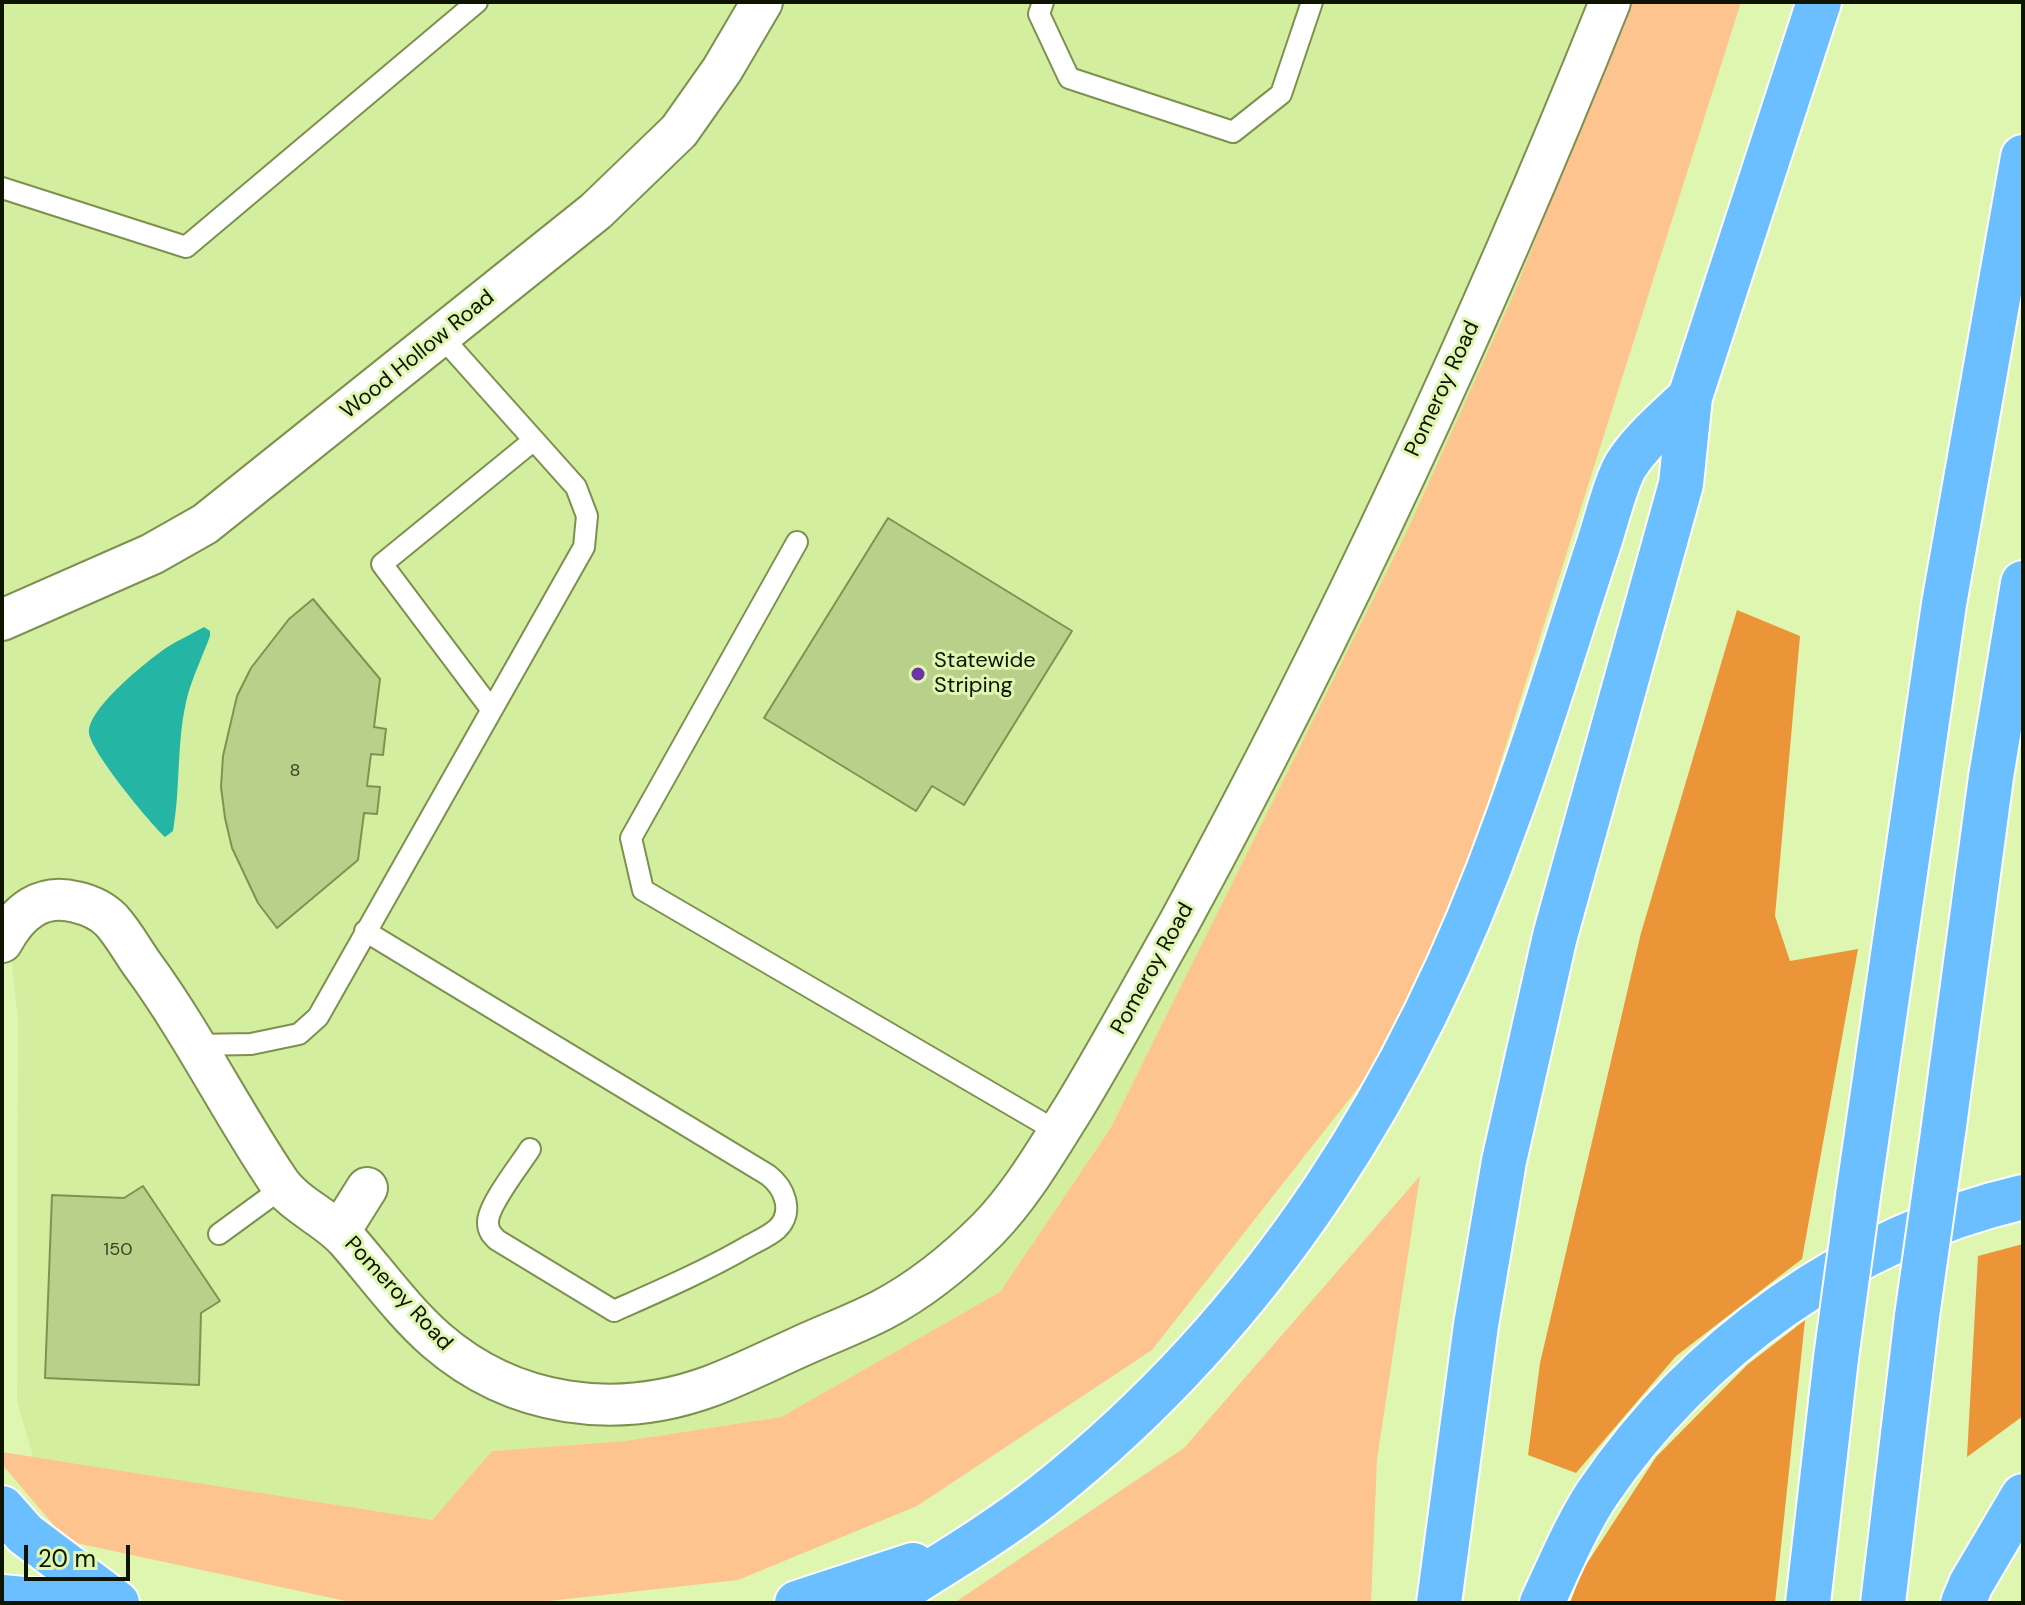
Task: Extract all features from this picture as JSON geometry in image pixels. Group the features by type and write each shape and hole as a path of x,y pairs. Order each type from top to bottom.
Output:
{"highway":[{"path":"1439,1603 1476,1325 1504,1161 1555,936 1681,484 1690,397 1819,2"},
{"path":"1808,1603 1858,1196 1944,604 2023,157"},
{"path":"881,1603 976,1544 1043,1495 1119,1431 1214,1333 1284,1248 1340,1167 1392,1083 1435,998 1474,909 1509,816 1626,463 1690,397"},
{"path":"1883,1603 1917,1316 1991,777 2023,583"},
{"path":"1542,1603 1596,1496 1677,1394 1721,1352 1821,1282 1881,1248 1937,1224 2023,1197"},
{"path":"1963,1603 2023,1496"},
{"path":"2,1508 25,1534 117,1603"},
{"path":"797,1603 976,1544"},
{"path":"2,1597 67,1603"}],"street":[{"name":"Wood Hollow Road","path":"2,620 152,554 205,524 596,211 679,131 722,70 762,2"},
{"name":"Pomeroy Road","path":"2,942 13,921 28,908 46,899 68,899 89,905 107,915 159,987 282,1188 340,1231 429,1335 480,1373 524,1393 571,1404 619,1406 667,1400 713,1385 882,1310 923,1285 961,1255 995,1221 1040,1164 1110,1048 1231,826 1346,597 1459,357 1571,100 1610,2"},
{"name":"Pomeroy Road","path":"340,1231 367,1188"}],"lane":[{"path":"2,188 186,247 477,2"},
{"path":"1043,2 1039,14 1069,78 1233,132 1281,94 1312,2"},
{"path":"195,1045 251,1044 299,1034 318,1017 584,547 587,516 581,495 441,336"},
{"path":"491,709 382,564 534,440"},
{"path":"797,542 631,838 643,890 1058,1132"},
{"path":"365,931 768,1175 782,1190 786,1211 784,1220 776,1230 715,1266 614,1311 497,1240 490,1231 488,1221 491,1209 530,1149"},
{"path":"219,1234 282,1188"}],"shaded area":[{"path":"2,2 1630,2 1512,298 1407,531 1110,1129 1000,1292 781,1417 625,1441 492,1451 432,1520 33,1457 17,1401 18,1020 2,873"},
{"path":"1630,2 1741,2 1424,1004 1152,1350 917,1506 738,1580 531,1603 355,1603 67,1541 2,1464 2,1452 432,1520 492,1451 625,1441 781,1417 1000,1292 1110,1129 1407,531 1512,298"},
{"path":"1737,610 1800,636 1775,916 1790,961 1858,949 1802,1259 1676,1356 1576,1473 1528,1455 1540,1363 1641,933"},
{"path":"1420,1176 1377,1459 1371,1603 954,1603 1184,1448"},
{"path":"2023,1244 2023,1416 1967,1457 1978,1256"},
{"path":"1805,1320 1775,1603 1570,1603 1582,1571 1656,1457 1747,1365"}],"water":[{"path":"204,627 210,631 210,636 184,711 173,831 165,837 134,803 99,755 89,733 98,711 120,686 166,648"}],"building":[{"name":"Statewide Striping","path":"888,518 1072,631 964,805 932,786 916,811 764,718"},
{"path":"313,599 380,679 374,727 386,729 383,755 371,754 367,786 380,787 377,814 364,813 358,860 277,928 258,903 232,848 221,787 223,756 237,696 251,668 289,619"},
{"path":"143,1186 220,1301 201,1313 199,1385 45,1378 52,1195 124,1198"}],"place":[{"name":"Statewide Striping","path":"918,674"}]}
